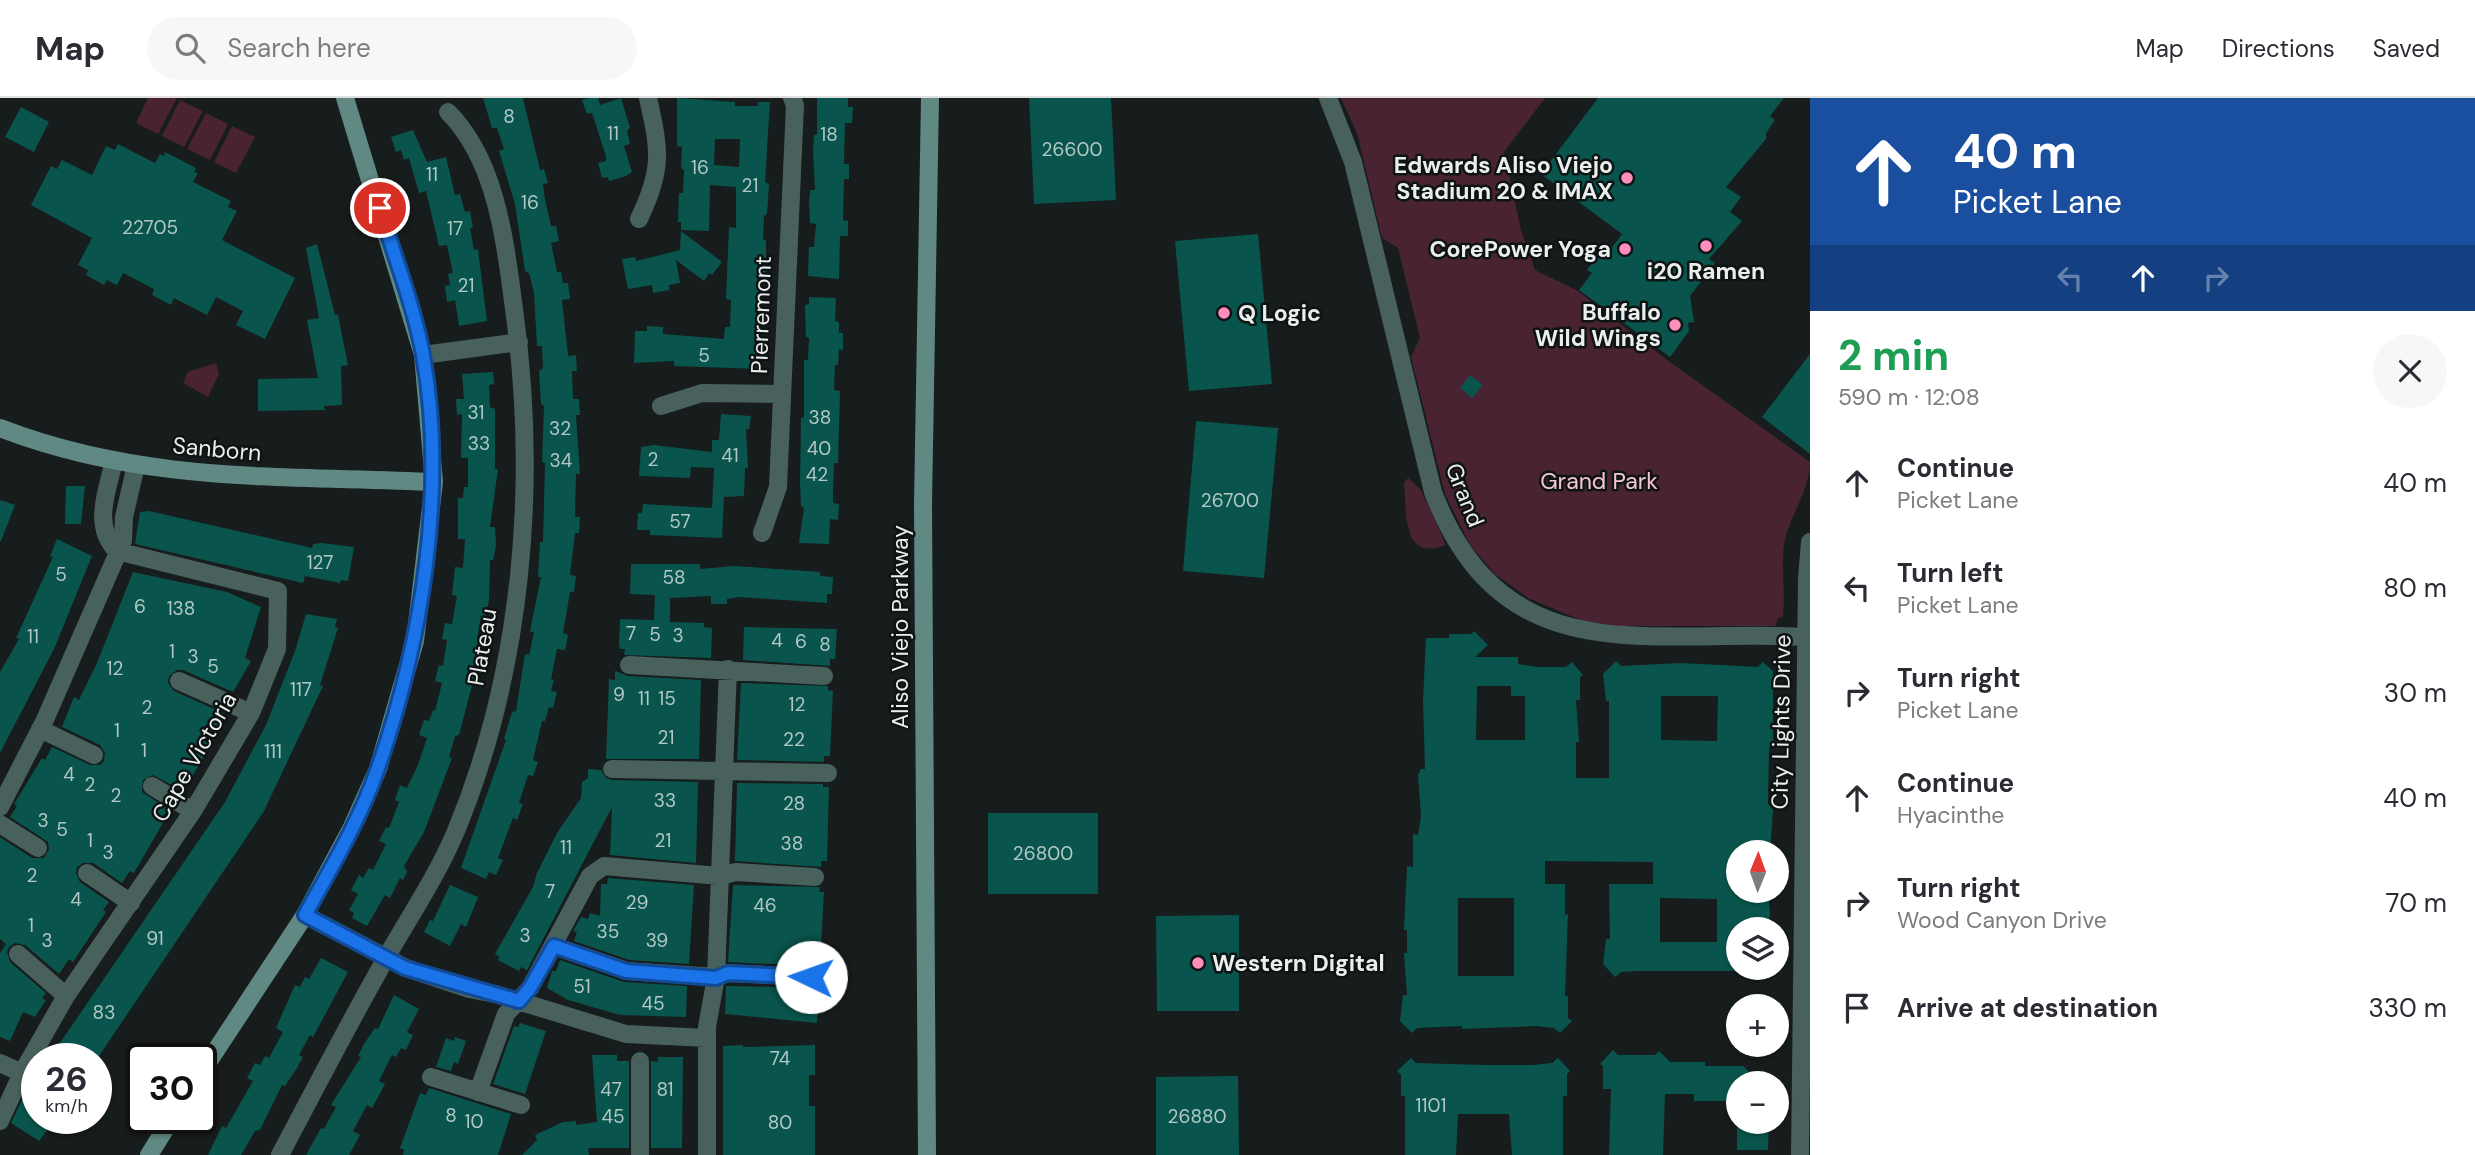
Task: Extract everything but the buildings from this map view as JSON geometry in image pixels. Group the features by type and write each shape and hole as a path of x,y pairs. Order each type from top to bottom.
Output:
{"street":[{"path":"217,1049 305,915 352,827 378,769 415,641 434,482 423,355 345,98"},
{"path":"639,219 654,187 659,158 648,98"},
{"name":"Pierremont","path":"762,533 778,486 794,105 792,98"},
{"name":"Aliso Viejo Parkway","path":"927,1155 923,504 930,98"},
{"name":"Grand","path":"1328,98 1335,110 1353,162 1433,492 1445,523 1486,580 1538,617 1575,630 1609,636 1806,637"},
{"name":"Plateau","path":"280,1155 386,958 431,883 456,832 496,705 513,620 523,524 519,341 506,252 484,167 473,140 448,112"},
{"path":"423,355 519,341"},
{"path":"661,406 702,393 782,394"},
{"name":"Sanborn","path":"0,428 136,465 245,478 434,482"},
{"path":"114,461 102,515 106,541 117,551"},
{"path":"0,807 40,729 123,541 124,517 136,465"},
{"name":"City Lights Drive","path":"1800,1155 1806,637 1810,542"},
{"name":"Cape Victoria","path":"39,1043 66,996 193,811 251,713 277,649 278,591 117,551"},
{"path":"629,665 824,676"},
{"path":"707,1155 707,1038 716,978 728,669"},
{"path":"179,681 251,713"},
{"path":"40,729 94,755"},
{"path":"612,769 828,773"},
{"path":"152,786 193,811"},
{"path":"0,824 38,848"},
{"path":"478,1092 506,1014 530,988 590,876 604,866 720,876 736,872 815,877"},
{"path":"87,873 131,903"},
{"path":"305,915 386,958 436,978 626,1034 707,1038"},
{"path":"554,946 626,971 716,978 728,973 811,977"},
{"path":"18,954 66,996"},
{"path":"640,1060 640,1155"},
{"path":"0,1063 21,1073"},
{"name":"Cape Victoria","path":"0,1121 21,1075"},
{"path":"431,1077 520,1105"},
{"path":"149,1155 162,1134"}],"green space":[{"path":"148,98 177,98 158,134 136,123"},
{"name":"Grand Park","path":"1341,98 1545,98 1504,152 1521,230 1535,270 1578,291 1667,360 1810,462 1807,482 1785,539 1783,616 1777,619 1776,626 1620,626 1583,621 1528,598 1495,574 1470,545 1445,494 1411,357 1420,338 1398,248 1382,238 1357,133"},
{"path":"180,100 203,111 184,147 162,136"},
{"path":"206,113 228,124 210,160 187,149"},
{"path":"232,126 255,137 236,173 214,162"},
{"path":"216,363 219,374 208,397 183,383 188,372"},
{"path":"1408,478 1421,490 1446,545 1431,549 1420,546 1413,540 1405,506 1404,483"}],"place":[{"name":"Edwards Aliso Viejo Stadium 20 & IMAX","path":"1627,178"},
{"name":"i20 Ramen","path":"1706,246"},
{"name":"CorePower Yoga","path":"1625,249"},
{"name":"Q Logic","path":"1224,313"},
{"name":"Buffalo Wild Wings","path":"1675,325"},
{"name":"Western Digital","path":"1198,963"}],"route":[{"path":"380,208 423,355 434,482 415,641 378,769 352,827 305,915 405,968 469,989 495,993 519,1001 530,988 554,946 626,971 716,978 728,973 811,977"}]}
